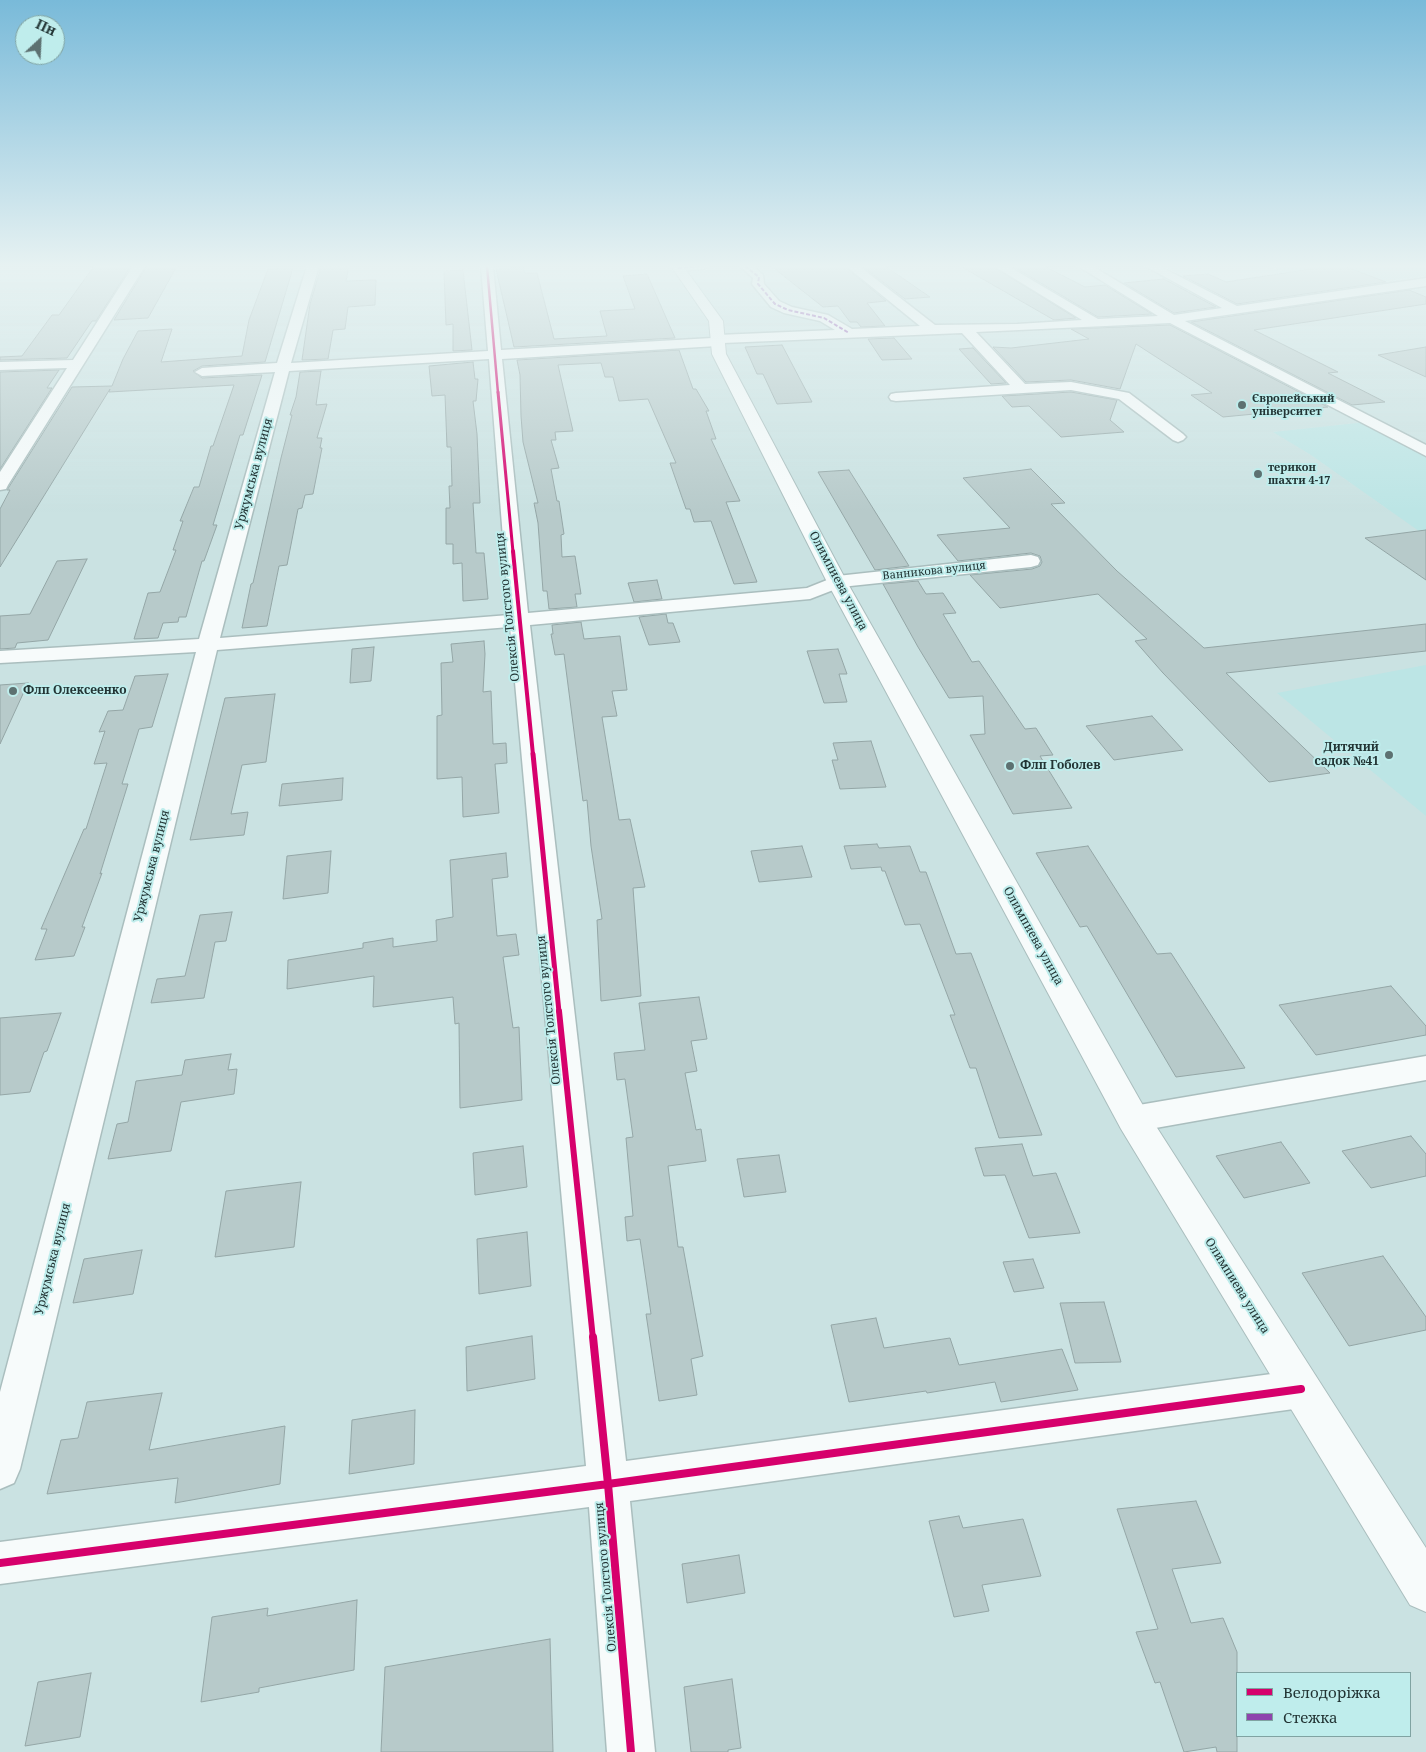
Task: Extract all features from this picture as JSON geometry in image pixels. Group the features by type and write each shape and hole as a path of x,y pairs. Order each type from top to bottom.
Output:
{"main road":[{"name":"Олимпиева улица","path":"718,348 719,354 837,582 1134,1119 1426,1589"}],"street":[{"path":"0,485 88,348"},
{"name":"Уржумська вулиця","path":"0,1468 208,645 289,348"},
{"name":"Олексія Толстого вулиця","path":"493,348 608,1484 631,1752"},
{"path":"202,372 602,348"},
{"path":"983,348 1021,389"},
{"path":"1227,348 1426,451"},
{"path":"0,366 78,364"},
{"path":"896,397 1071,386 1124,396 1178,437"},
{"name":"Ванникова вулиця","path":"0,658 208,645 520,620 810,593 837,582 1031,561"},
{"path":"1134,1119 1426,1068"},
{"path":"0,1563 608,1484 1302,1389"}],"shaded area":[{"path":"1367,422 1426,454 1426,536 1311,455 1273,432"},
{"name":"Дитячий садок №41","path":"1426,665 1426,816 1277,693"}],"building":[{"path":"28,348 74,348 67,358 0,360 0,357 22,356"},
{"path":"129,348 166,348 161,362 242,356 244,348 269,348 265,362 202,366 193,371 202,378 262,375 243,435 240,435 213,525 217,525 204,561 202,561 186,617 179,617 178,622 163,623 158,638 134,639 148,593 160,592 176,550 173,550 183,521 180,521 194,487 199,487 211,446 213,446 234,385 109,392 110,389 0,567 0,509 10,490 7,490 72,387 112,386"},
{"path":"304,348 330,348 328,359 302,360"},
{"path":"453,348 472,348 472,350 453,351"},
{"path":"745,348 783,348 812,402 777,404 763,374 757,374"},
{"path":"874,348 902,348 912,359 882,360"},
{"path":"973,348 1006,383 991,384 959,349"},
{"path":"994,348 1135,348 1120,389 1071,380 1026,382"},
{"path":"1142,348 1214,348 1328,407 1223,417 1191,395 1212,393"},
{"path":"1241,348 1290,348 1338,372 1328,373 1385,402 1352,405"},
{"path":"1426,348 1426,377 1378,355"},
{"path":"679,350 693,389 696,389 709,411 706,411 716,439 711,439 740,501 726,502 757,582 734,584 711,521 694,522 690,509 686,509 670,463 676,463 648,399 619,401 613,377 605,377 601,363 558,365 573,431 555,432 556,440 551,440 559,468 551,469 557,501 559,501 564,534 561,535 562,557 575,556 581,594 575,594 577,607 549,609 547,591 543,591 538,523 534,503 538,503 523,442 520,375 517,360"},
{"path":"473,362 475,379 478,379 476,401 473,401 477,434 480,503 473,503 476,553 484,553 488,599 463,601 462,563 453,564 453,544 446,544 446,508 450,508 449,486 452,486 451,447 447,447 445,395 432,396 429,366"},
{"path":"59,370 47,388 52,388 0,469 0,372"},
{"path":"321,371 316,405 327,404 317,438 322,438 320,448 322,448 313,494 305,495 302,508 298,509 287,565 279,566 267,626 242,628 292,415 290,415 296,397 300,372"},
{"path":"1071,392 1117,400 1110,420 1124,432 1061,437 1029,406 1012,407 1002,396"},
{"path":"1031,469 1065,503 1051,504 1117,571 1204,648 1426,624 1426,651 1226,673 1330,773 1269,782 1163,673 1135,641 1147,639 1098,594 1000,608 970,575 1032,569 1040,566 1042,562 1040,556 1031,553 958,561 937,535 1010,528 963,478"},
{"path":"849,470 909,566 875,570 818,472"},
{"path":"1426,530 1426,580 1365,538"},
{"path":"87,559 48,640 17,643 15,648 0,649 0,616 30,614 57,561"},
{"path":"657,580 662,599 634,602 628,583"},
{"path":"918,581 926,594 943,593 956,613 943,614 972,662 979,661 1025,729 1036,728 1053,755 1040,756 1072,808 1013,814 970,735 985,734 983,696 949,698 883,584"},
{"path":"666,614 668,623 673,623 680,642 649,645 639,617"},
{"path":"581,622 584,639 620,636 627,690 612,691 617,716 602,717 619,820 630,819 645,887 633,888 641,996 601,1001 597,920 602,919 591,846 587,800 583,801 564,654 555,655 551,634 553,634 552,625"},
{"path":"484,641 483,692 491,691 493,744 506,743 507,763 495,764 499,813 463,817 462,777 437,779 437,716 442,715 441,663 453,662 451,644"},
{"path":"374,647 371,681 350,683 352,649"},
{"path":"838,649 847,674 839,674 847,702 824,703 807,651"},
{"path":"168,674 152,727 139,729 122,784 128,784 100,874 102,873 82,927 85,927 74,956 35,960 47,929 41,929 84,829 86,829 107,763 94,764 105,731 99,732 108,711 123,710 135,676"},
{"path":"28,683 0,744 0,685"},
{"path":"275,694 266,762 242,765 231,814 248,812 244,835 190,840 225,698"},
{"path":"1152,716 1183,750 1114,760 1086,726"},
{"path":"871,741 886,787 840,789 832,760 838,760 833,743"},
{"path":"343,778 342,800 279,806 282,784"},
{"path":"877,844 879,848 910,846 920,872 926,872 956,954 971,953 1042,1135 999,1138 976,1068 970,1068 950,1015 955,1015 920,924 905,925 885,871 882,871 881,867 851,869 844,846"},
{"path":"802,846 812,877 759,882 751,851"},
{"path":"1088,846 1157,954 1171,953 1245,1068 1176,1077 1087,926 1080,927 1036,853"},
{"path":"331,851 328,893 283,899 287,856"},
{"path":"506,853 508,877 492,879 497,936 516,934 519,955 503,957 513,1028 519,1027 522,1100 460,1108 459,1023 455,1024 453,997 373,1007 374,976 287,989 288,960 363,948 363,943 393,938 393,947 437,941 436,920 453,917 450,860"},
{"path":"232,912 226,941 215,942 204,998 151,1003 157,979 185,976 200,915"},
{"path":"1391,986 1426,1026 1426,1035 1316,1055 1279,1005"},
{"path":"699,997 707,1039 691,1041 697,1071 685,1073 696,1130 701,1129 706,1161 668,1166 678,1247 683,1247 703,1356 691,1359 697,1395 659,1401 646,1314 651,1314 640,1239 627,1241 625,1217 633,1216 626,1138 633,1137 625,1079 617,1080 614,1053 645,1050 639,1003"},
{"path":"61,1013 47,1051 44,1052 30,1092 0,1095 0,1018"},
{"path":"231,1054 228,1070 237,1069 234,1094 181,1102 171,1151 108,1159 117,1124 128,1122 136,1081 182,1075 185,1060"},
{"path":"1411,1136 1426,1154 1426,1176 1371,1188 1342,1151"},
{"path":"1281,1142 1310,1183 1244,1198 1216,1156"},
{"path":"1022,1144 1033,1176 1056,1173 1080,1233 1029,1238 1005,1175 984,1176 975,1148"},
{"path":"523,1146 527,1187 475,1195 473,1153"},
{"path":"779,1155 786,1192 744,1197 737,1159"},
{"path":"301,1182 294,1247 215,1257 226,1191"},
{"path":"527,1232 531,1286 479,1294 477,1239"},
{"path":"142,1250 133,1294 73,1303 84,1259"},
{"path":"1383,1256 1426,1317 1426,1330 1349,1346 1302,1273"},
{"path":"1033,1259 1044,1288 1014,1292 1003,1262"},
{"path":"1104,1302 1121,1362 1075,1363 1060,1303"},
{"path":"876,1318 884,1348 950,1338 959,1365 1062,1349 1078,1390 1001,1402 995,1382 927,1393 926,1391 849,1402 831,1325"},
{"path":"532,1336 535,1379 467,1391 466,1347"},
{"path":"162,1393 149,1450 285,1426 280,1484 175,1503 178,1478 47,1494 61,1440 78,1438 87,1402"},
{"path":"415,1410 414,1464 349,1474 352,1420"},
{"path":"1196,1501 1221,1563 1172,1569 1191,1623 1223,1618 1237,1652 1237,1752 1217,1752 1216,1747 1184,1752 1160,1682 1155,1683 1136,1632 1158,1629 1117,1509"},
{"path":"959,1516 963,1528 1023,1519 1041,1576 982,1585 989,1611 954,1617 929,1521"},
{"path":"739,1555 745,1593 687,1603 682,1564"},
{"path":"357,1600 354,1670 259,1688 259,1692 201,1702 212,1617 268,1608 267,1616"},
{"path":"550,1639 553,1752 381,1752 385,1667"},
{"path":"91,1673 80,1737 25,1746 38,1682"},
{"path":"732,1679 741,1748 728,1750 728,1752 691,1752 684,1687"}],"cycle path":[{"path":"494,348 519,620 608,1484 631,1752"},
{"path":"0,1563 608,1484 1301,1389"}],"place":[{"name":"Європейський університет","path":"1242,405"},
{"name":"терикон шахти 4-17","path":"1258,474"},
{"name":"Флп Олексеенко","path":"13,691"},
{"name":"Дитячий садок №41","path":"1389,755"},
{"name":"Флп Гоболев","path":"1010,766"}]}
